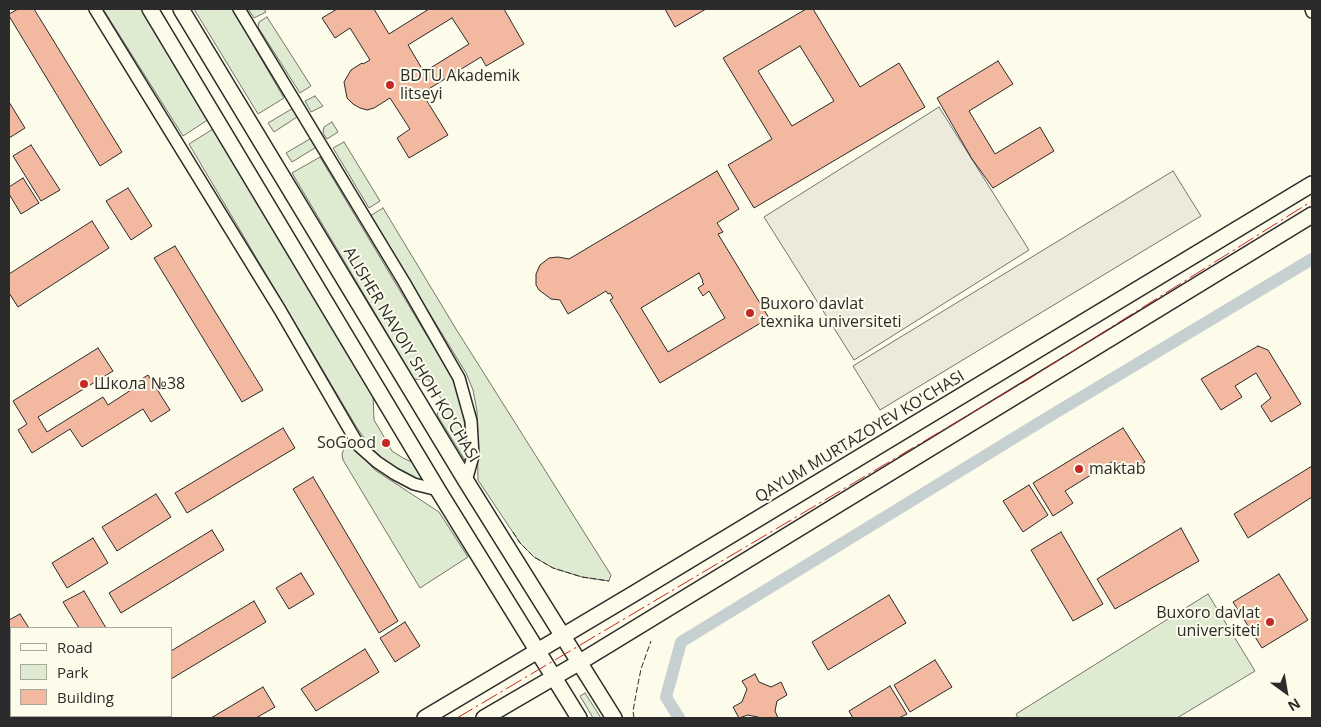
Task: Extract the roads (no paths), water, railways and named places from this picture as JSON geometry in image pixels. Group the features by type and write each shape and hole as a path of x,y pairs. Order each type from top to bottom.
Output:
{"street":[{"path":"95,9 280,310 359,446 377,462 395,474 414,484 438,490"},
{"path":"150,9 438,490 553,679 579,718"},
{"name":"ALISHER NAVOIY SHOH KO'CHASI","path":"181,9 466,481 614,718"},
{"path":"239,9 404,282 459,378 472,421 473,456 466,481"},
{"name":"QAYUM MURTAZOYEV KO'CHASI","path":"425,718 1312,184"},
{"path":"1278,205 1292,227"},
{"path":"484,718 553,679 1312,214"}],"waterway":[{"path":"679,718 666,697 681,642 1050,416 1312,259"}],"place":[{"name":"BDTU Akademik litseyi","path":"390,85"},
{"name":"Buxoro davlat texnika universiteti","path":"750,313"},
{"name":"Школа №38","path":"84,384"},
{"name":"SoGood","path":"386,443"},
{"name":"maktab","path":"1079,469"},
{"name":"Buxoro davlat universiteti","path":"1270,622"}]}
